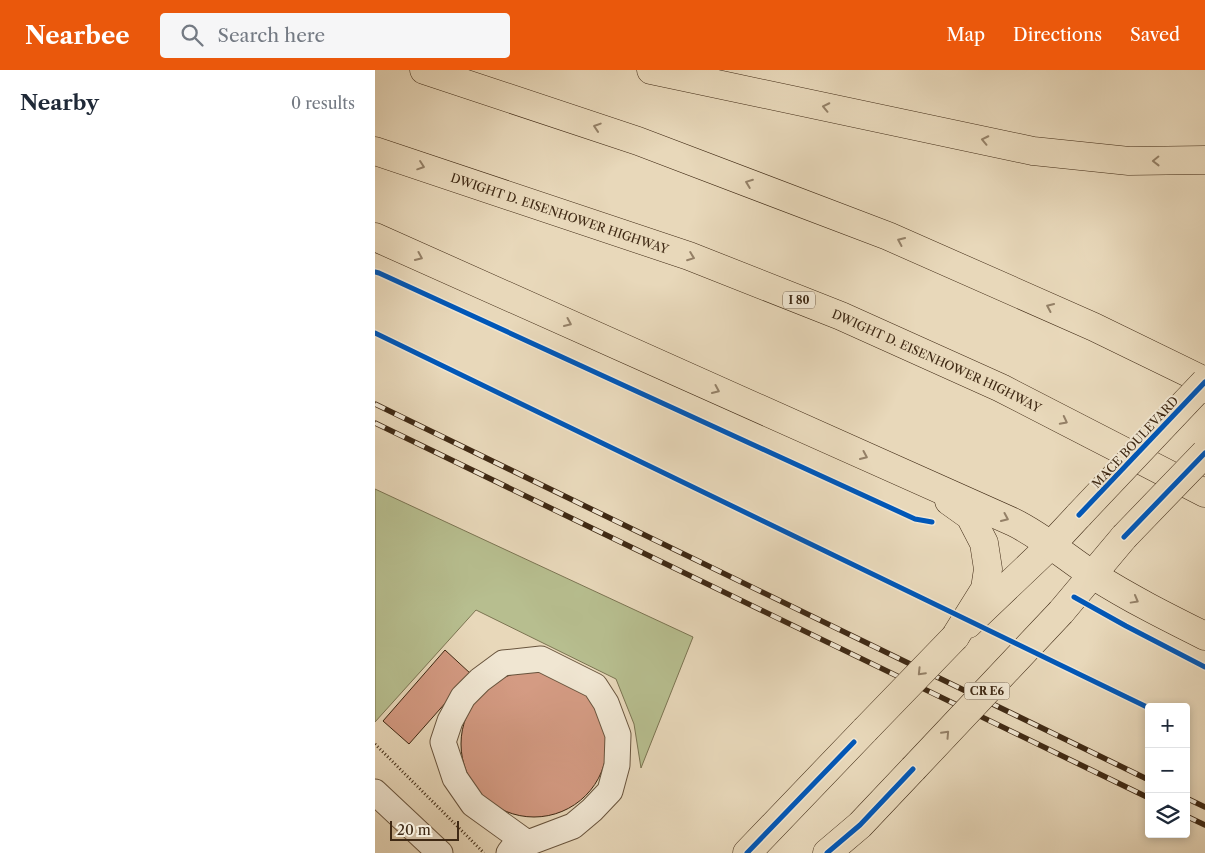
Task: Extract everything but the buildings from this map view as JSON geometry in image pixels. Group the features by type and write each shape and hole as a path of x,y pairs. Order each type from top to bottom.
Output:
{"main road":[{"path":"425,70 638,141 888,236 1094,327 1205,382"},
{"path":"651,70 1033,150 1129,162 1205,160"},
{"name":"DWIGHT D. EISENHOWER HIGHWAY","path":"375,151 689,256 841,316 1001,388 1205,493"},
{"path":"375,237 1021,526 1093,575 1135,600 1205,636"},
{"path":"1094,327 1205,362"},
{"name":"MACE BOULEVARD","path":"747,853 955,637 1051,545 1205,382"},
{"name":"CR E6","path":"827,853 860,825 913,769 1061,612 1123,538 1205,453"},
{"path":"928,485 970,516 984,543 988,569 985,589 955,637"}],"lane":[{"path":"541,659 595,686 606,703 618,735 617,765 610,791 573,826 518,848 473,804 455,778 443,742 449,721 463,697 480,680 503,663 541,659"},
{"path":"375,792 440,853"}],"path":[{"path":"375,744 484,853"}],"green space":[{"path":"375,489 693,637 641,768 634,724 616,679 476,610 375,722"}],"railway":[{"path":"375,404 1145,778"},
{"path":"375,423 1145,796"},
{"path":"1190,800 1205,807"},
{"path":"1190,818 1205,825"}],"cycle path":[{"path":"375,272 915,519 932,522"},
{"path":"375,333 1145,706"},
{"path":"1079,515 1205,382"},
{"path":"1124,537 1205,453"},
{"path":"1074,597 1205,667"},
{"path":"747,853 854,742"},
{"path":"827,853 860,825 913,769"}]}
